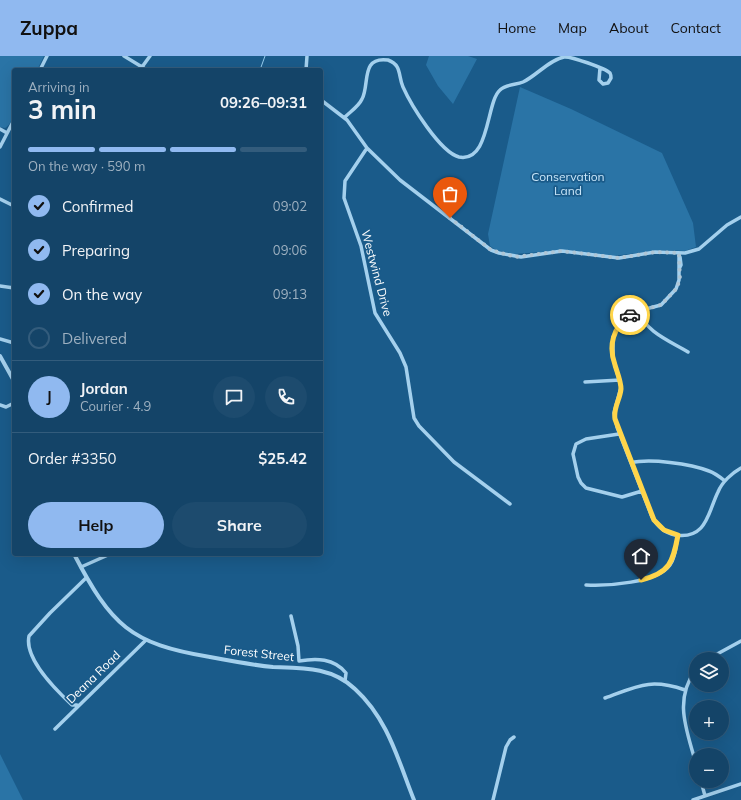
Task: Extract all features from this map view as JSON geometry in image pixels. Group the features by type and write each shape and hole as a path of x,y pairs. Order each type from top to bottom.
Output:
{"street":[{"path":"41,68 47,56"},
{"path":"124,56 142,67 150,56"},
{"path":"306,68 307,56"},
{"path":"345,117 362,99 367,73 370,66 377,61 388,60 398,68 403,87 430,132 455,155 466,157 474,153 481,142 495,96 502,88 523,82 564,57 572,58 600,68 610,74 611,78 608,83 603,84 599,80 600,68"},
{"path":"323,101 345,117 366,148 400,180 491,250 499,253 521,257 562,251 619,258 655,252 679,255 699,249 727,225 741,217"},
{"path":"0,147 12,124"},
{"path":"0,129 7,133"},
{"name":"Westwind Drive","path":"366,148 345,181 344,198 361,246 375,313 400,353 406,367 414,418 419,426 446,455 510,504"},
{"path":"0,199 12,205"},
{"path":"679,255 681,265 678,285 666,301 657,307 638,311 624,320 613,337 612,352 620,380 621,390 614,413 619,434 656,523 667,532 678,535 692,533 704,525 710,516 718,491 725,481 741,468"},
{"path":"0,286 12,288"},
{"path":"638,311 642,320 650,328 688,352"},
{"path":"0,339 12,342"},
{"path":"0,356 12,377"},
{"path":"585,382 620,380"},
{"path":"0,407 6,407 12,404"},
{"path":"619,434 586,439 576,444 573,454 580,481 588,489 618,497 642,491"},
{"path":"631,463 650,460 700,468 716,474 725,481"},
{"path":"586,585 618,584 646,579 658,575 670,565 678,535"},
{"name":"Forest Street","path":"75,556 86,578 110,614 124,626 146,640 168,649 196,655 266,666 299,667 325,672 345,681 367,701 387,729 414,800"},
{"path":"81,567 106,556"},
{"path":"76,706 72,704 43,674 35,661 28,641 28,636 86,578"},
{"path":"291,616 298,646 299,667"},
{"name":"Deana Road","path":"54,729 76,706 146,640"},
{"path":"721,652 741,641"},
{"path":"299,661 315,659 334,663 346,673 345,681"},
{"path":"689,682 685,690 683,714 692,748"},
{"path":"605,698 648,683 664,683 685,690"},
{"path":"493,800 506,747 510,740 514,737"},
{"path":"693,800 741,784"},
{"path":"703,788 705,796"}],"green space":[{"path":"0,56 44,56 38,68 12,68 12,118 5,128 0,127"},
{"path":"429,56 468,56 477,59 453,104 438,86 426,65"},
{"name":"Conservation Land","path":"520,87 571,109 662,153 693,223 696,247 685,251 660,250 613,256 569,250 514,254 496,250 490,246 488,234"},
{"path":"0,754 23,800 0,800"}],"waterway":[{"path":"261,68 265,56"}],"way so far":[{"path":"450,218 491,250 515,257 562,251 619,258 633,257 655,252 679,253 680,257 678,260 678,266 680,269 680,280 676,289 661,305 638,311 630,315"}],"route":[{"path":"630,315 620,324 612,342 612,358 621,387 615,407 615,419 619,434 654,520 658,526 664,530 678,535 670,565 658,575 641,580"}]}
